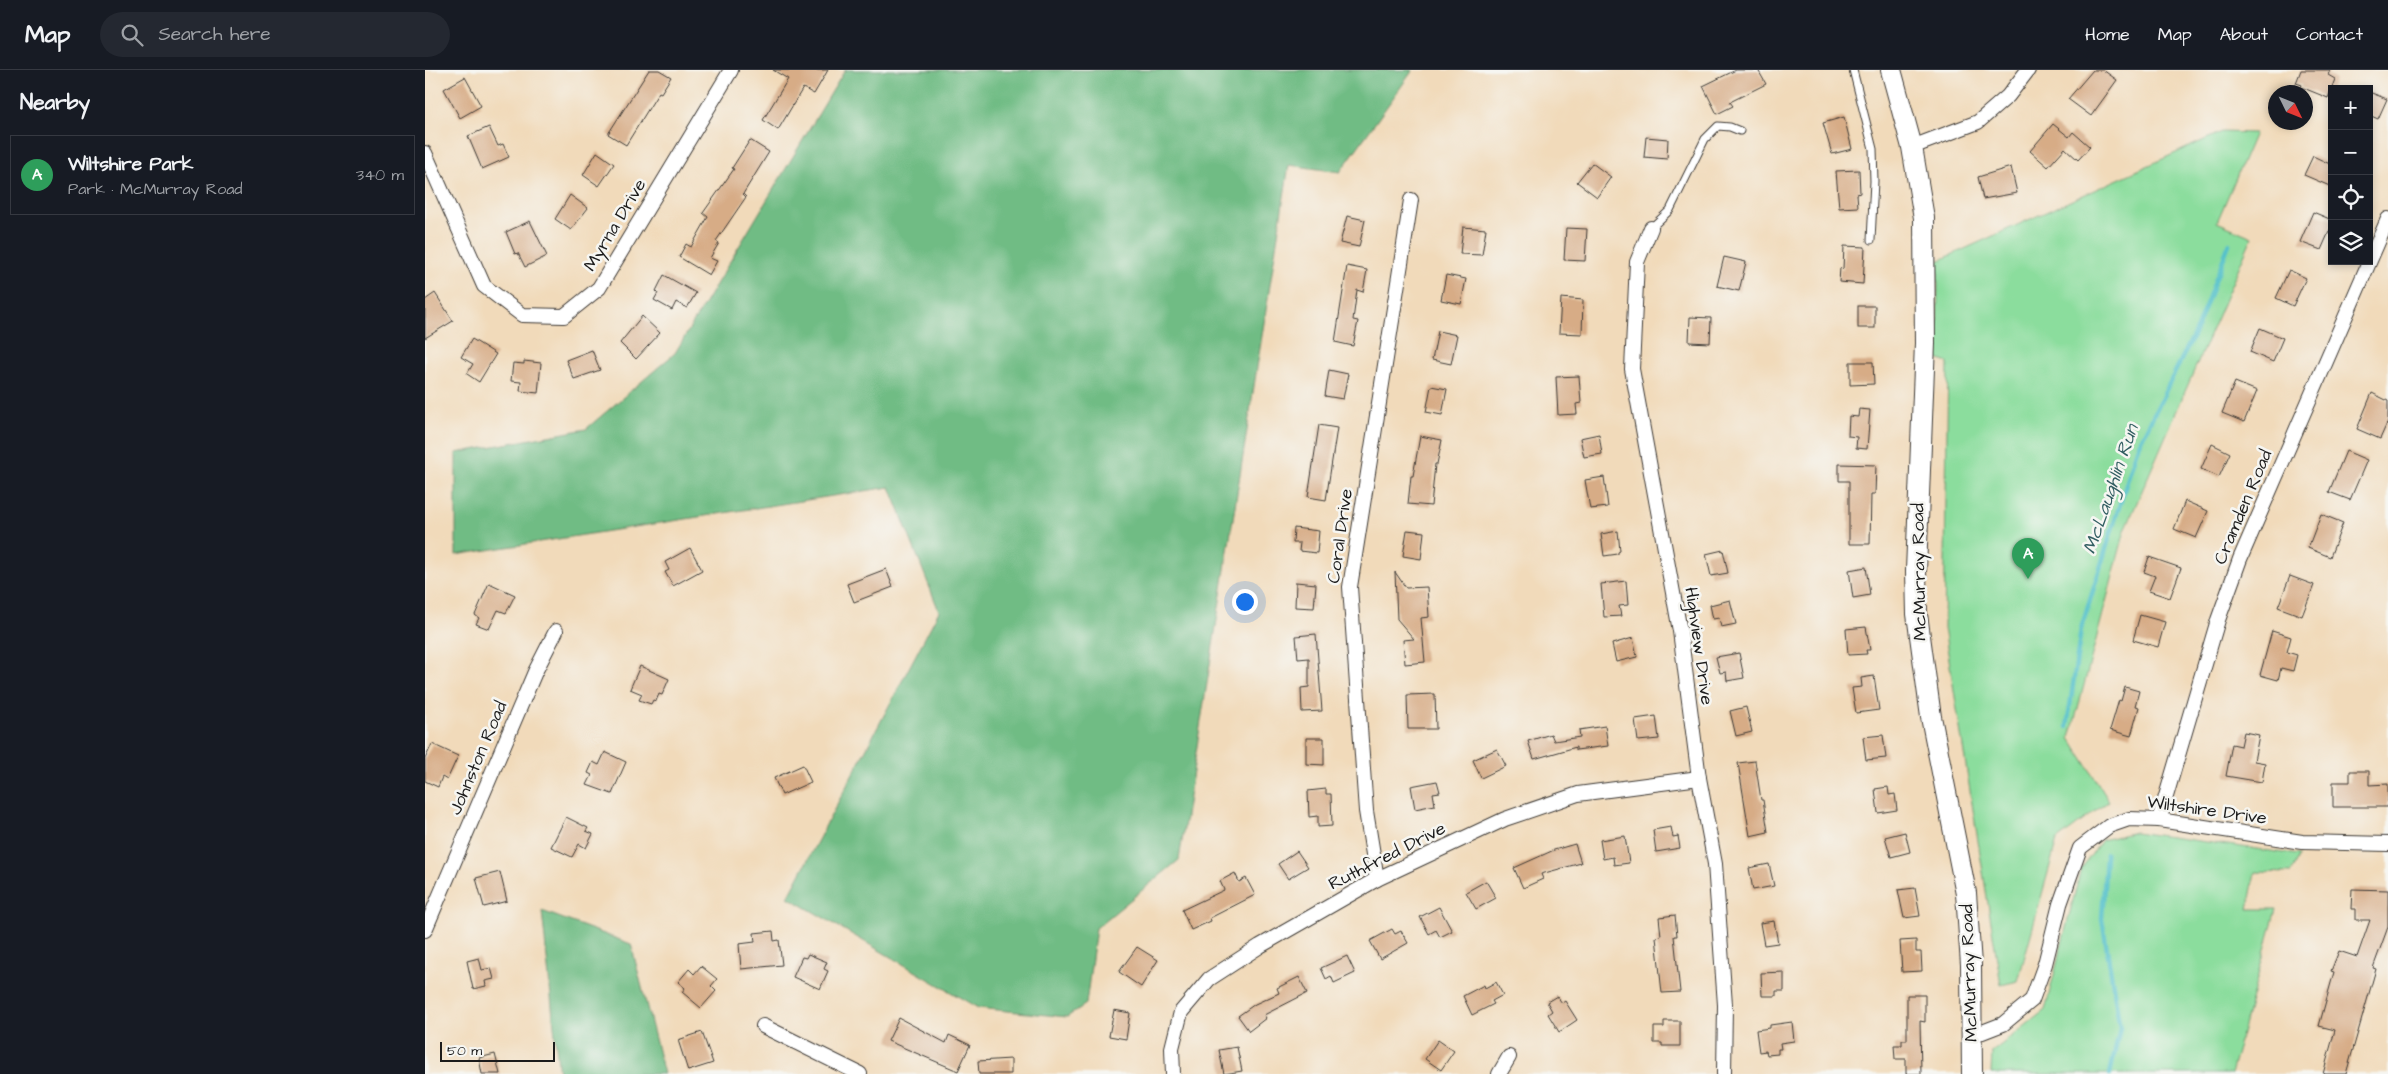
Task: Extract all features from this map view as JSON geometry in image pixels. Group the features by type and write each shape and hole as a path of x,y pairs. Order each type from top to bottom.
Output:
{"main road":[{"name":"McMurray Road","path":"1891,70 1913,147 1924,218 1926,256 1925,343 1916,571 1917,614 1931,717 1966,893 1971,965 1972,1074"}],"street":[{"name":"Myrna Drive","path":"425,153 483,286 523,315 564,316 599,288 731,70"},
{"path":"1913,147 1978,122 2008,96 2027,70"},
{"name":"Coral Drive","path":"1377,879 1366,810 1350,587 1411,200"},
{"name":"Cramden Road","path":"2159,820 2218,620 2240,559 2388,218"},
{"name":"Highview Drive","path":"1651,228 1637,262 1632,369 1680,631 1699,778 1715,864 1725,1005 1724,1074"},
{"name":"Johnston Road","path":"425,930 535,672 555,631"},
{"name":"Ruthfred Drive","path":"1173,1074 1172,1048 1181,1012 1209,979 1260,946 1377,879 1505,819 1578,794 1699,778"},
{"name":"Wiltshire Drive","path":"1972,1036 2003,1024 2031,1000 2045,964 2060,904 2080,848 2109,826 2129,820 2159,820 2302,842 2388,844"},
{"path":"763,1026 860,1074"},
{"path":"1499,1074 1509,1057"}],"lane":[{"path":"1853,70 1873,149 1874,181 1871,240"},
{"path":"1651,228 1670,210 1705,140 1717,126 1730,127 1740,132"}],"green space":[{"path":"845,70 1413,70 1340,172 1289,165 1179,860 1096,928 1086,1004 1067,1017 978,1008 788,897 939,611 890,487 456,555 456,453 586,429 675,353"},
{"path":"2222,132 2255,133 2217,222 2252,237 2125,530 2070,738 2109,801 2057,840 2018,981 2001,985 1944,628 1948,363 1937,359 1938,261"},
{"path":"2135,832 2299,855 2291,873 2255,872 2248,909 2276,909 2231,1074 1991,1074 1992,1052 2045,1010 2081,869 2102,840"},
{"path":"542,911 631,944 664,1074 559,1074"}],"building":[{"path":"649,70 659,70 671,77 661,93 659,92 626,145 608,134"},
{"path":"773,70 828,70 814,94 803,88 778,130 763,120 788,79"},
{"path":"1736,70 1758,70 1766,84 1730,102 1733,106 1717,114 1703,86"},
{"path":"2093,70 2103,70 2117,80 2091,116 2068,99"},
{"path":"2301,70 2330,70 2328,75 2335,79 2333,85 2328,85 2328,98 2313,92 2313,85 2296,83"},
{"path":"465,77 481,106 460,118 444,89"},
{"path":"2373,94 2387,99 2378,119 2373,117"},
{"path":"1844,117 1852,149 1832,154 1823,123"},
{"path":"2053,124 2069,137 2073,132 2090,147 2078,160 2065,148 2048,167 2030,151"},
{"path":"489,127 498,146 503,144 509,157 482,169 468,136"},
{"path":"1646,137 1668,139 1667,159 1644,157"},
{"path":"750,140 769,152 743,194 746,197 716,241 719,243 710,258 717,261 709,275 679,257 686,244 691,247 708,217 703,213 734,169 732,168"},
{"path":"597,152 614,164 599,186 583,175"},
{"path":"2313,156 2328,163 2328,185 2304,175"},
{"path":"1592,163 1611,177 1597,197 1577,182"},
{"path":"2011,167 2017,193 1983,199 1978,177"},
{"path":"1859,170 1860,193 1857,194 1858,207 1839,208 1836,171"},
{"path":"570,195 588,208 571,230 555,219"},
{"path":"2313,212 2328,218 2328,234 2321,250 2300,242"},
{"path":"1347,216 1365,220 1359,247 1340,243"},
{"path":"530,221 547,256 525,267 518,253 515,254 506,232"},
{"path":"1463,227 1486,229 1482,255 1460,254"},
{"path":"1566,228 1587,229 1585,261 1564,260"},
{"path":"1844,246 1865,247 1863,284 1839,282 1840,268 1843,269"},
{"path":"1724,257 1746,262 1739,291 1717,286"},
{"path":"1347,266 1367,270 1363,292 1357,290 1353,320 1358,321 1353,346 1335,342"},
{"path":"2289,270 2306,278 2293,306 2276,298"},
{"path":"664,275 696,293 687,308 676,302 672,310 654,300"},
{"path":"1446,275 1466,279 1461,304 1441,300"},
{"path":"435,293 453,321 425,338 425,300"},
{"path":"1561,298 1583,300 1582,334 1559,333"},
{"path":"1858,306 1875,306 1875,328 1858,328"},
{"path":"642,316 660,333 636,359 620,343"},
{"path":"1690,317 1711,318 1710,343 1689,342"},
{"path":"2260,328 2283,338 2273,362 2250,352"},
{"path":"1438,331 1457,335 1451,364 1432,360"},
{"path":"472,339 496,354 479,382 467,374 473,364 461,357"},
{"path":"592,350 600,370 574,379 566,360"},
{"path":"524,361 541,363 538,393 520,391 521,382 511,381 513,363 524,364"},
{"path":"1850,362 1873,362 1874,384 1850,385"},
{"path":"1329,370 1348,374 1343,399 1325,396"},
{"path":"1579,376 1581,403 1576,404 1577,414 1558,415 1556,377"},
{"path":"2235,382 2257,391 2244,422 2222,413"},
{"path":"1431,386 1447,389 1442,415 1426,412"},
{"path":"2372,393 2388,401 2388,421 2380,439 2357,429"},
{"path":"1859,409 1870,410 1867,449 1856,448 1857,437 1848,436 1849,416 1858,417"},
{"path":"1319,425 1337,428 1326,500 1308,497"},
{"path":"1599,434 1602,454 1584,457 1580,438"},
{"path":"1420,436 1442,440 1437,464 1435,464 1431,506 1408,504 1411,476 1413,476"},
{"path":"2212,444 2230,453 2219,477 2201,469"},
{"path":"2346,451 2367,460 2350,500 2329,492"},
{"path":"1839,464 1876,465 1875,494 1871,494 1870,544 1849,544 1849,481 1839,481"},
{"path":"1604,477 1608,507 1590,509 1585,480"},
{"path":"2185,501 2208,511 2196,538 2174,529"},
{"path":"2321,514 2343,523 2330,557 2308,548"},
{"path":"1294,528 1319,531 1317,553 1299,551 1300,543 1293,543"},
{"path":"1407,530 1424,532 1421,559 1403,556"},
{"path":"1618,531 1620,551 1618,554 1604,556 1601,534"},
{"path":"690,548 702,570 673,586 665,572 669,570 665,562"},
{"path":"1723,550 1728,573 1711,576 1706,554"},
{"path":"2149,557 2181,568 2170,598 2149,591 2155,576 2144,572"},
{"path":"1866,567 1870,595 1853,598 1849,570"},
{"path":"886,569 893,587 854,602 847,584"},
{"path":"1395,572 1406,588 1427,587 1429,617 1421,618 1425,662 1405,664 1403,640 1414,639 1397,619"},
{"path":"2290,576 2314,585 2302,616 2278,607"},
{"path":"1626,581 1628,605 1619,606 1621,616 1604,617 1601,584"},
{"path":"1296,582 1316,584 1314,608 1295,607"},
{"path":"489,583 515,595 506,613 498,610 489,629 476,624 479,618 475,615"},
{"path":"1730,600 1736,624 1721,627 1719,618 1713,619 1710,605"},
{"path":"2140,615 2165,622 2158,647 2133,640"},
{"path":"1866,627 1870,650 1866,650 1867,654 1848,655 1846,629"},
{"path":"2272,631 2291,637 2287,652 2297,655 2293,671 2281,668 2278,680 2260,675"},
{"path":"1316,634 1322,711 1302,712 1301,688 1309,687 1309,658 1298,659 1296,636"},
{"path":"1633,638 1637,657 1616,662 1612,644"},
{"path":"1739,653 1744,678 1727,681 1726,672 1720,673 1716,657"},
{"path":"640,666 669,679 662,695 659,694 656,701 653,700 651,704 639,700 642,694 630,689"},
{"path":"1874,676 1879,710 1856,713 1852,688 1862,687 1861,678"},
{"path":"2125,687 2139,691 2135,706 2139,707 2131,736 2110,730"},
{"path":"1435,694 1436,729 1408,729 1407,695"},
{"path":"1746,707 1752,732 1736,736 1730,711"},
{"path":"1656,716 1659,739 1638,741 1635,719"},
{"path":"1605,726 1608,746 1576,750 1576,747 1534,759 1528,741 1551,734 1554,741 1580,737 1579,730"},
{"path":"2244,732 2259,735 2254,761 2265,763 2262,782 2226,776 2232,744 2241,746"},
{"path":"1883,735 1886,758 1866,760 1863,737"},
{"path":"1306,738 1324,738 1324,765 1306,764"},
{"path":"432,744 458,756 447,780 442,777 438,787 425,781 425,759"},
{"path":"1497,749 1506,766 1481,778 1473,760"},
{"path":"605,752 626,762 612,794 587,785 592,775 588,773 593,762 599,765"},
{"path":"1755,761 1768,832 1750,836 1738,763"},
{"path":"803,765 811,782 782,795 774,778"},
{"path":"2350,771 2369,771 2369,785 2388,784 2388,807 2333,807 2333,782 2350,782"},
{"path":"1437,781 1440,792 1433,793 1435,805 1415,809 1411,786"},
{"path":"1888,787 1889,795 1895,794 1897,810 1878,813 1875,789"},
{"path":"1326,789 1326,794 1331,794 1332,826 1318,827 1318,816 1309,817 1308,791"},
{"path":"566,817 588,828 586,831 593,834 586,848 579,844 572,857 551,847"},
{"path":"1671,827 1673,837 1678,836 1680,848 1656,852 1653,830"},
{"path":"1905,832 1910,852 1891,857 1885,837"},
{"path":"1625,836 1629,863 1614,865 1613,857 1603,859 1600,840"},
{"path":"1575,844 1581,863 1541,874 1543,879 1523,888 1514,868 1554,850"},
{"path":"1297,851 1308,867 1288,879 1278,864"},
{"path":"1769,864 1774,886 1753,890 1749,868"},
{"path":"500,872 507,901 484,907 476,878"},
{"path":"1235,873 1239,882 1246,878 1255,895 1210,918 1211,921 1191,930 1182,910 1224,890 1220,881"},
{"path":"1486,881 1496,898 1476,909 1466,892"},
{"path":"1915,888 1920,916 1904,918 1898,890"},
{"path":"2352,889 2388,890 2388,927 2373,968 2376,969 2346,1074 2323,1074 2335,1030 2319,1026 2334,972 2331,971 2339,951 2357,957 2370,920 2356,920 2356,909 2351,909"},
{"path":"1439,907 1452,931 1440,937 1436,930 1429,934 1420,917"},
{"path":"1675,915 1677,936 1674,936 1680,992 1662,993 1656,937 1661,936 1659,917"},
{"path":"1774,921 1778,943 1764,945 1760,923"},
{"path":"1392,929 1395,934 1401,931 1408,943 1380,959 1370,941"},
{"path":"773,931 774,941 779,940 782,965 741,969 739,944 755,942 754,933"},
{"path":"1916,940 1916,952 1921,952 1922,971 1902,972 1900,941"},
{"path":"1137,947 1158,960 1141,987 1119,972"},
{"path":"808,954 827,962 824,969 828,971 820,989 793,977 802,957 806,958"},
{"path":"1347,956 1355,973 1334,983 1331,976 1326,979 1321,968"},
{"path":"479,958 482,970 491,968 494,979 485,981 486,986 473,989 467,961"},
{"path":"701,966 717,979 711,986 716,991 701,1008 682,992 685,988 678,982 689,969 694,974"},
{"path":"1784,972 1784,991 1776,991 1776,996 1762,996 1761,973"},
{"path":"1299,977 1307,993 1264,1015 1266,1018 1249,1031 1238,1016 1255,1004 1279,993 1277,988"},
{"path":"1496,982 1503,995 1492,1001 1494,1004 1472,1015 1463,996 1484,985 1485,988"},
{"path":"1907,995 1925,995 1925,1022 1920,1021 1921,1074 1906,1074 1906,1059 1895,1059 1894,1045 1902,1045 1902,1040 1907,1040"},
{"path":"1557,996 1562,1003 1565,1001 1577,1020 1559,1032 1548,1014 1552,1011 1547,1002"},
{"path":"1114,1010 1130,1013 1126,1039 1109,1036"},
{"path":"899,1018 946,1043 949,1035 970,1045 958,1071 888,1041"},
{"path":"1664,1021 1680,1021 1680,1046 1662,1046 1662,1043 1654,1043 1654,1027 1664,1027"},
{"path":"1792,1022 1794,1041 1780,1043 1781,1049 1778,1049 1778,1054 1767,1055 1766,1051 1759,1052 1756,1030 1770,1028 1770,1025"},
{"path":"702,1032 713,1063 688,1071 678,1040"},
{"path":"1438,1040 1454,1051 1441,1070 1425,1059"},
{"path":"1237,1047 1242,1071 1224,1074 1219,1050"},
{"path":"495,1054 500,1074 482,1074 479,1058"},
{"path":"1011,1059 1011,1074 979,1074 978,1061"}],"waterway":[{"name":"McLaughlin Run","path":"2067,727 2081,629 2138,446 2197,328 2229,244"},
{"name":"McLaughlin Run","path":"2106,854 2102,919 2120,1028 2110,1074"}],"place":[{"name":"Wiltshire Park","path":"2028,579"}]}
